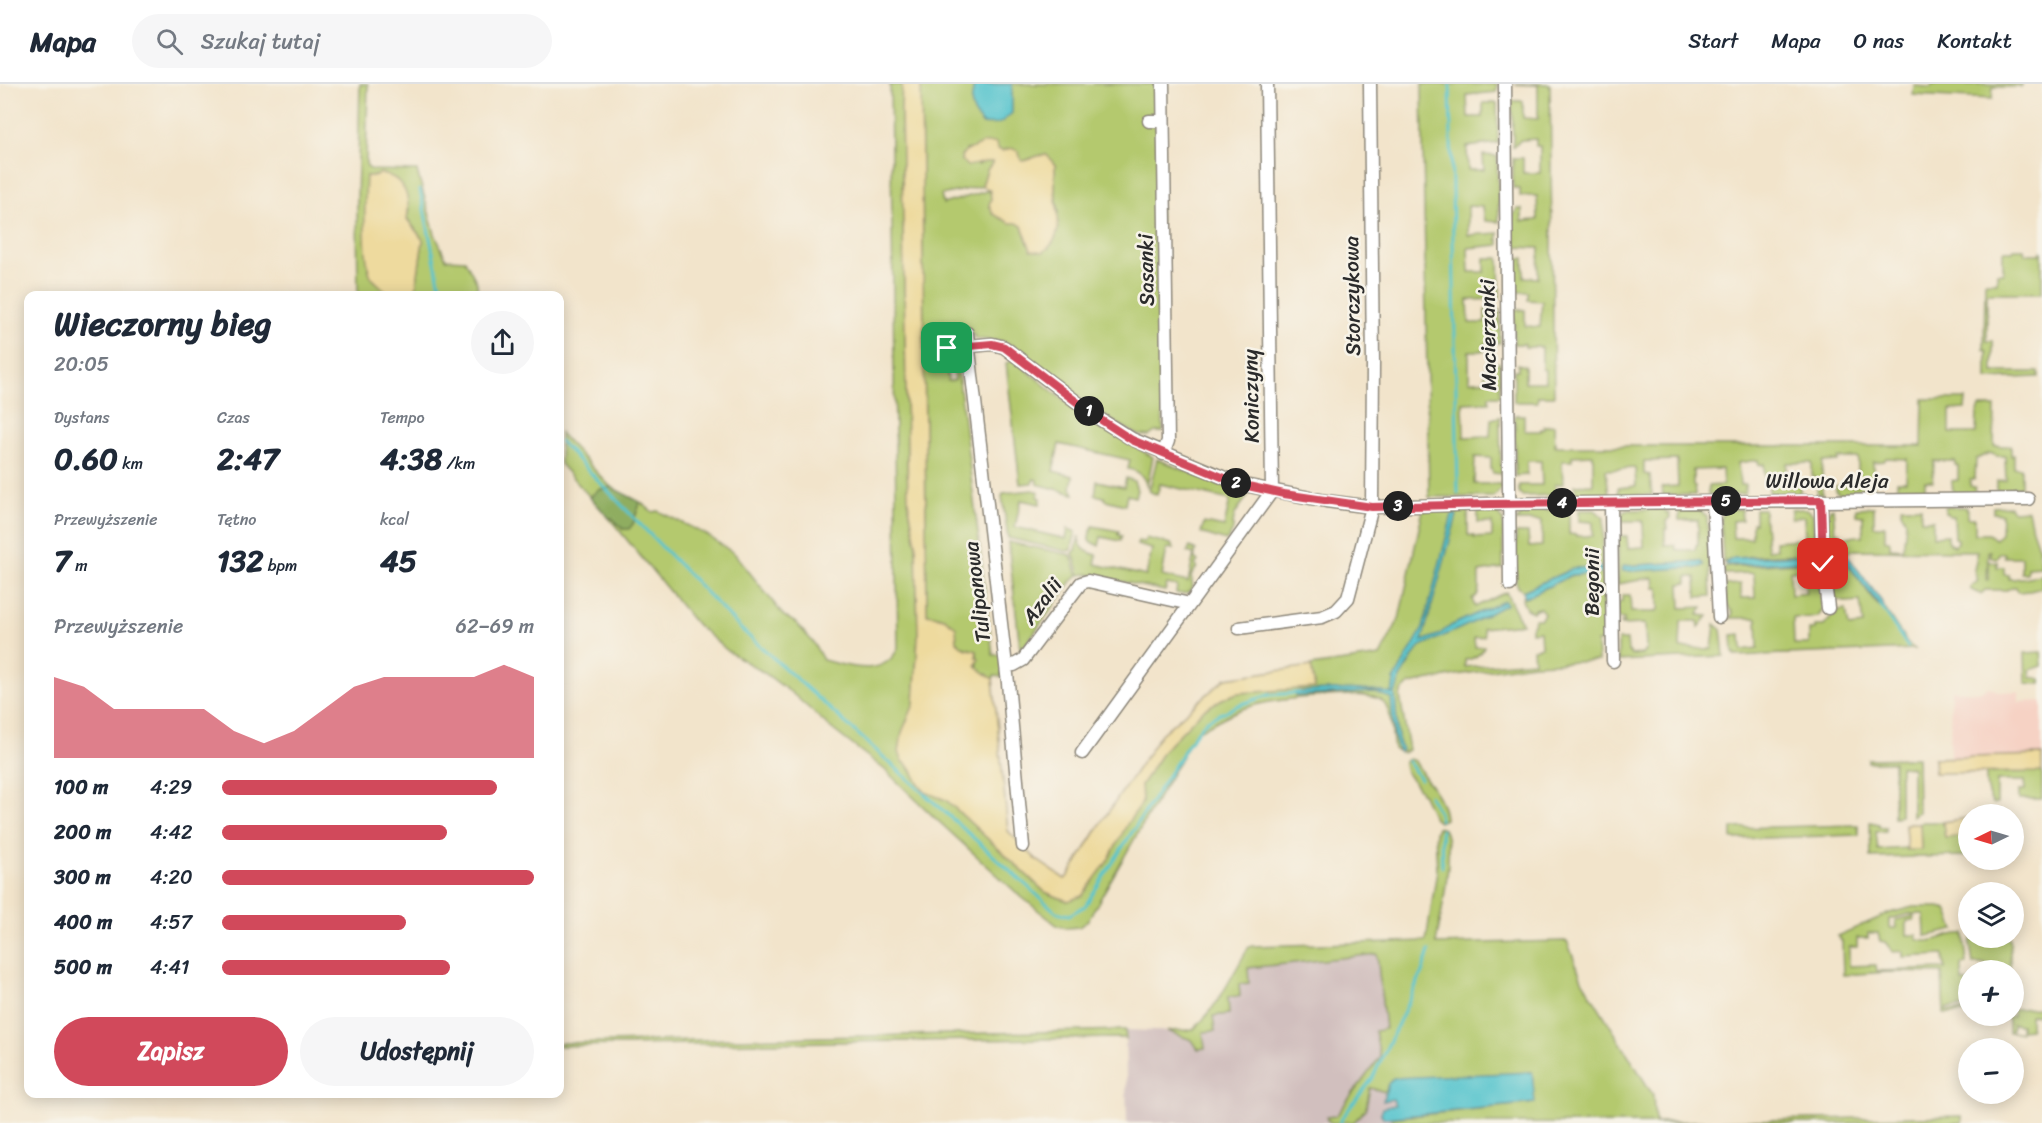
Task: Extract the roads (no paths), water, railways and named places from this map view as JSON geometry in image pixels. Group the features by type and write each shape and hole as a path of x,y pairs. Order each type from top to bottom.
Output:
{"street":[{"name":"Sasanki","path":"1163,84 1168,441 1163,454"},
{"name":"Koniczyny","path":"1267,84 1272,491"},
{"name":"Storczykowa","path":"1239,628 1322,617 1336,611 1348,598 1372,507 1370,84"},
{"name":"Macierzanki","path":"1505,84 1510,585"},
{"path":"1149,121 1164,121"},
{"name":"Tulipanowa","path":"967,333 1006,666 1023,846"},
{"name":"Willowa Aleja","path":"947,348 992,344 1004,347 1058,382 1098,418 1132,440 1239,484 1372,507 1510,503 2035,499"},
{"path":"1082,753 1272,491"},
{"path":"1821,500 1822,556 1828,608"},
{"path":"1713,502 1719,617"},
{"name":"Begonii","path":"1611,503 1613,661"},
{"name":"Azalii","path":"1006,666 1023,660 1081,583 1088,581 1190,604"}],"water":[{"path":"974,84 1012,84 1012,113 999,123 982,124 974,113 972,105"},
{"path":"1454,513 1457,515 1422,641 1504,601 1507,604 1419,647 1401,676 1395,694 1398,738 1402,750 1399,752 1394,737 1391,698 1374,692 1296,696 1295,694 1296,692 1368,690 1392,694 1394,680 1423,628"},
{"path":"1836,554 1847,555 1884,607 1881,608 1843,558 1837,560 1834,558"},
{"path":"1811,555 1815,559 1812,561 1738,565 1725,563 1734,558"},
{"path":"1700,561 1704,565 1701,567 1634,571 1623,571 1622,569 1624,566"},
{"path":"1602,567 1602,573 1572,575 1525,598 1523,591 1574,568"},
{"path":"1532,1072 1535,1103 1384,1118 1381,1114 1382,1108 1395,1105 1393,1099 1383,1101 1388,1084 1393,1078"}],"waterway":[{"path":"1450,84 1458,493"},
{"path":"420,190 441,291"},
{"path":"564,445 741,629 1056,912 1069,915 1085,906 1194,735 1207,720 1239,705 1269,695 1299,693"},
{"path":"1881,606 1908,647"},
{"path":"1408,761 1420,779"},
{"path":"1429,795 1439,813 1440,820"},
{"path":"1441,830 1442,867"},
{"path":"1340,1123 1372,1079 1422,973 1429,951"}]}
